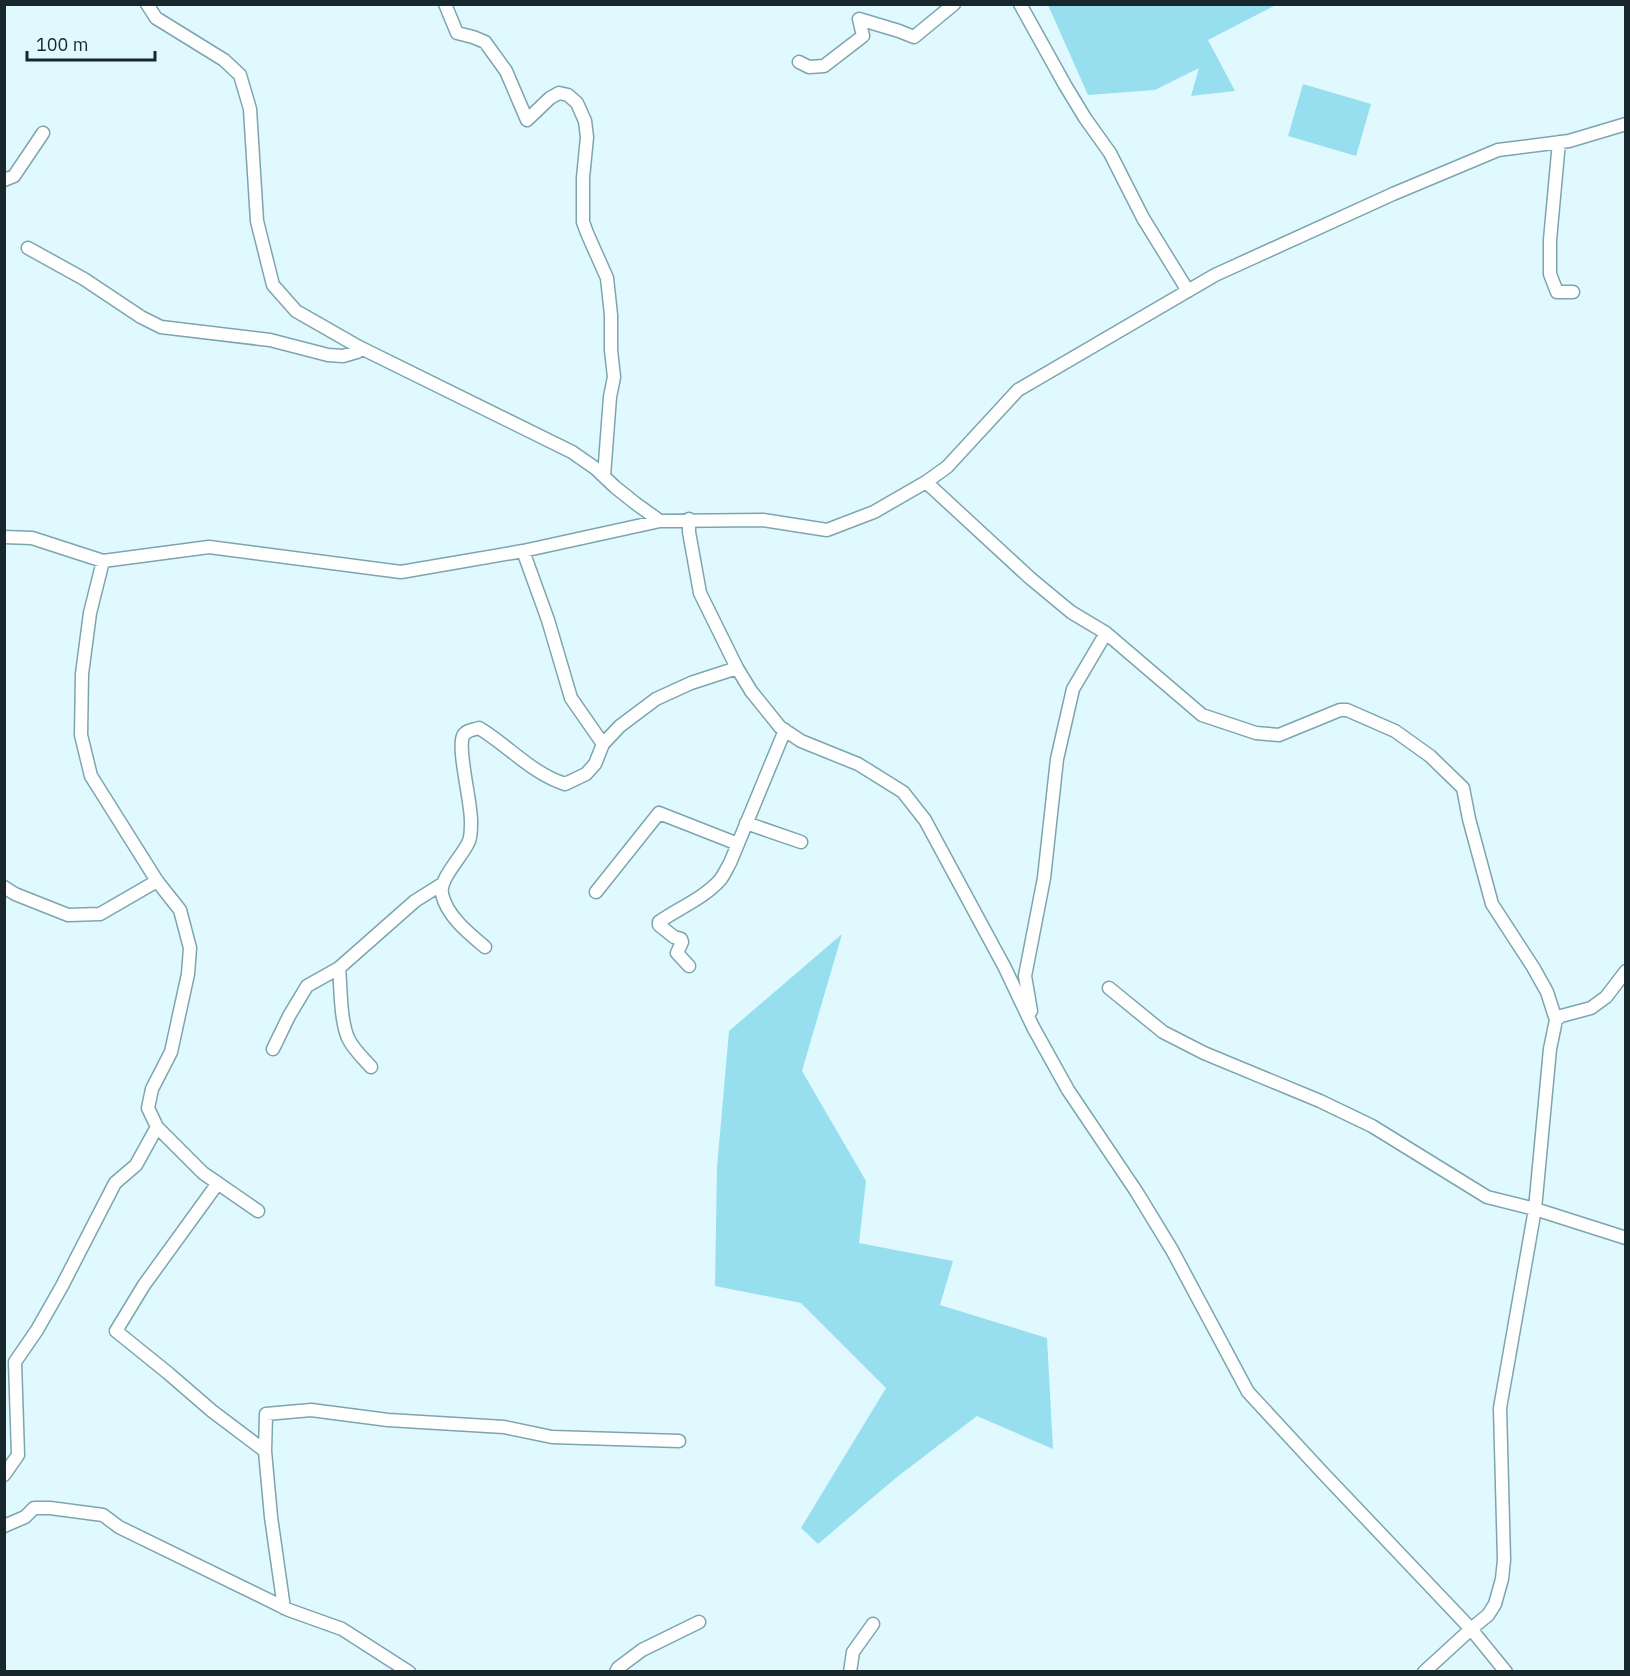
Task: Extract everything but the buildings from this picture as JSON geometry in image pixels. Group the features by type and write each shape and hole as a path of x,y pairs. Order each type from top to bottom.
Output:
{"street":[{"path":"147,4 156,18 224,60 240,75 250,109 257,221 273,285 296,311 359,347 572,452 596,468 635,503 660,521"},
{"path":"445,4 457,33 485,42 506,71 527,120 550,98 560,93 568,95 577,103 585,121 587,137 583,178 584,222 607,278 611,315 614,377 603,476"},
{"path":"799,63 809,67 824,66 862,36 859,19 914,37 954,4"},
{"path":"1020,4 1065,86 1110,153 1143,218 1188,291"},
{"path":"4,537 32,538 103,561 209,547 401,572 523,551 660,521 763,520 827,530 874,512 926,482 947,466 1018,390 1215,275 1497,150 1569,141 1626,124"},
{"path":"4,180 14,176 43,133"},
{"path":"1559,142 1550,240 1550,274 1557,292 1573,292"},
{"path":"28,248 84,279 141,317 161,327 270,340 328,355 343,356 357,352 359,347"},
{"path":"926,482 1030,578 1071,612 1106,633 1202,715 1256,733 1279,735 1340,710 1347,710 1395,731 1430,756 1463,788 1492,904 1533,967 1546,992 1556,1020 1550,1049 1535,1209 1500,1408 1504,1560 1502,1579 1495,1604 1488,1616 1424,1671"},
{"path":"688,519 700,593 737,668 751,691 780,727 801,741 858,764 903,792 925,820 1068,1090 1136,1191 1172,1250 1248,1392 1471,1629 1506,1671"},
{"path":"523,551 548,620 571,698 603,744"},
{"path":"103,561 90,613 82,674 81,735 92,776 157,881 180,910 190,948 188,974 171,1052 152,1089 148,1108 157,1127 203,1173 258,1211"},
{"path":"1034,1027 1025,976 1044,878 1057,759 1073,689 1106,633"},
{"path":"273,1049 307,986 339,968 415,901 442,884 470,840 471,822 462,750 463,737 468,730 479,728 530,767 551,780 565,784 586,774 595,764 603,744 620,726 656,699 691,683 737,668"},
{"path":"689,966 677,953 681,939 674,938 659,925 659,922 707,891 721,879 785,730"},
{"path":"596,892 659,813 738,843"},
{"path":"746,823 801,842"},
{"path":"4,887 15,894 68,915 90,915 100,914 157,881"},
{"path":"442,884 442,893 448,907 462,927 485,947"},
{"path":"339,968 348,1037 356,1051 372,1067"},
{"path":"1556,1020 1561,1016 1591,1008 1606,997 1626,971"},
{"path":"1109,988 1163,1032 1204,1053 1320,1101 1372,1126 1487,1197 1535,1209 1626,1238"},
{"path":"4,1474 18,1455 15,1362 37,1330 62,1286 115,1183 136,1165 157,1127"},
{"path":"218,1183 144,1285 116,1331 212,1411 265,1450"},
{"path":"284,1608 271,1517 265,1450 266,1414 311,1410 388,1420 504,1427 552,1437 679,1441"},
{"path":"4,1526 25,1518 34,1508 103,1515 119,1527 284,1608 342,1629 409,1671"},
{"path":"616,1671 642,1650 699,1622"},
{"path":"850,1671 853,1652 873,1624"}],"shaded area":[{"path":"1048,5 1276,5 1208,40 1235,91 1191,96 1199,68 1155,90 1088,95"},
{"path":"1303,84 1371,104 1356,156 1288,136"},
{"path":"842,934 802,1071 866,1181 859,1243 953,1261 940,1305 1047,1338 1053,1449 977,1416 897,1477 818,1544 801,1528 886,1388 801,1303 715,1286 717,1167 729,1031"}]}
